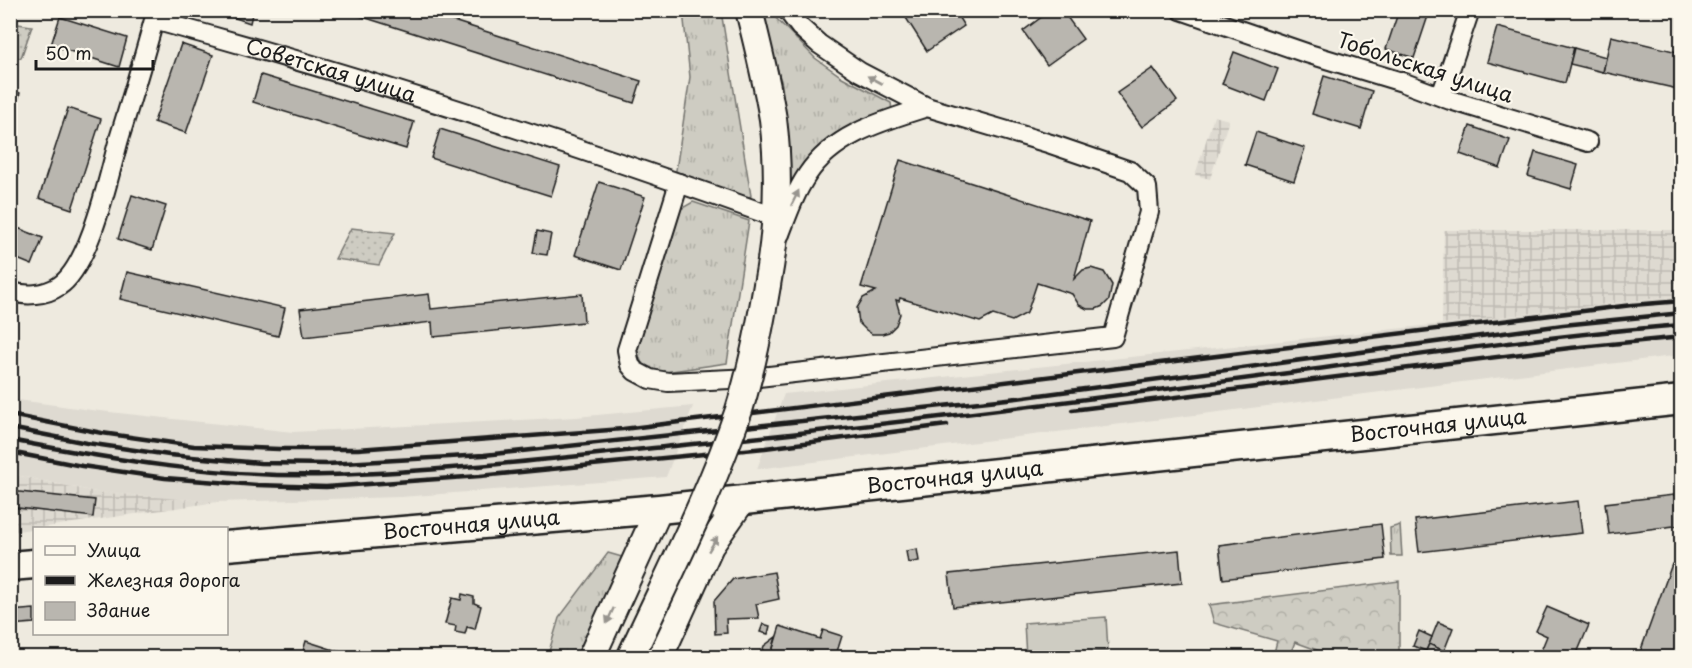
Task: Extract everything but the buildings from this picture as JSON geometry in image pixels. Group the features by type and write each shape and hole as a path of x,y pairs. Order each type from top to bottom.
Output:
{"main road":[{"path":"630,657 711,482 739,409 758,338 773,252 777,184 773,120 749,10"},
{"name":"Восточная улица","path":"228,546 659,509 978,477 1682,400"},
{"path":"659,657 710,546 743,499"},
{"path":"591,657 659,509"},
{"path":"628,576 645,558 668,561 685,575 689,593"},
{"path":"10,566 33,564"}],"street":[{"path":"679,183 627,350 630,365 642,376 668,382 751,378 1113,337 1149,212 1147,187 1130,171 1052,144 927,107 860,72 819,44 800,27 787,10"},
{"name":"Тобольская улица","path":"1181,10 1306,54 1402,82 1588,142"},
{"path":"1441,96 1470,10"},
{"name":"Советская улица","path":"10,291 17,294 39,294 59,286 75,268 93,228 154,20 262,50 580,149 775,217"},
{"path":"773,252 793,200 808,173 828,151 854,134 927,107"}],"shaded area":[{"path":"1214,116 1229,120 1210,179 1195,175"},
{"path":"1444,230 1681,230 1681,295 1442,324"},
{"path":"1681,295 1681,355 757,469 784,394 1442,324"},
{"path":"11,399 293,432 576,417 693,406 666,477 401,497 217,502 96,492 11,474"},
{"path":"10,474 96,492 217,502 33,527 11,532"}],"green space":[{"path":"683,11 721,11 751,196 741,201 675,177 690,77"},
{"path":"761,11 769,11 815,58 842,77 891,103 892,111 860,120 830,140 791,189 782,85"},
{"path":"11,23 32,26 21,58 11,57"},
{"path":"693,202 749,221 727,363 658,373 642,364 637,350 679,210"},
{"path":"351,228 395,233 379,265 335,259"},
{"path":"1400,525 1402,556 1391,556 1390,528"},
{"path":"608,553 622,557 579,657 547,658 559,618"},
{"path":"1399,581 1399,657 1336,657 1295,642 1289,657 1273,657 1277,641 1214,623 1209,605"},
{"path":"1106,617 1108,651 1026,657 1024,623"}],"railway":[{"path":"10,415 102,433 194,446 358,449 623,429 1632,305 1682,301"},
{"path":"10,428 87,443 169,455 260,463 327,464 484,455 1017,398 1563,325 1682,313"},
{"path":"10,440 129,461 209,471 289,475 418,471 913,420 1536,340 1682,325"},
{"path":"1072,410 1570,348 1682,337"},
{"path":"10,452 82,466 165,478 257,485 326,487 480,476 765,448 947,425"}]}
